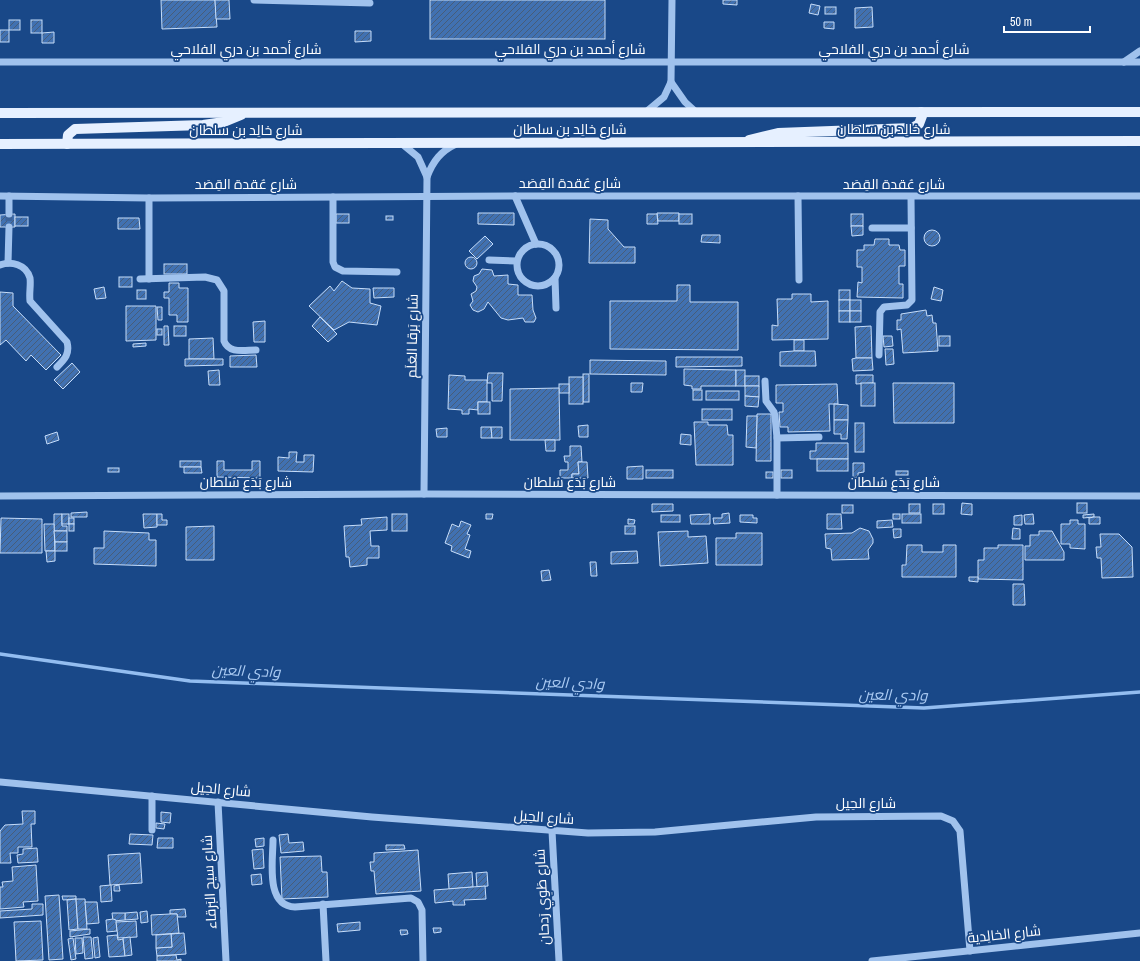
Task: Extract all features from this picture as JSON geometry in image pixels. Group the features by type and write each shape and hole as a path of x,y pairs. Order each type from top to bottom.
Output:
{"main road":[{"path":"740,143 778,133 912,128 916,127 921,120 920,112"},
{"name":"شارع خالِد بن سلطان","path":"0,113 1140,112"},
{"path":"67,144 68,135 75,129 214,124 229,120 244,113"},
{"name":"شارع خالِد بن سلطان","path":"0,144 1140,141"}],"street":[{"path":"254,0 370,3"},
{"path":"645,113 664,97 671,82 672,0"},
{"path":"1124,62 1140,51"},
{"name":"شارع أحمد بن دري الفلاحي","path":"0,62 1140,62"},
{"path":"671,82 685,102 697,112"},
{"name":"شارع بَرقا العَلَم","path":"401,143 418,157 427,177"},
{"name":"شارع بَرقا العَلَم","path":"424,494 427,177 437,156 446,148 457,143"},
{"name":"شارع عُقدة القِصَد","path":"0,196 149,198 333,196 1140,196"},
{"path":"9,196 9,214"},
{"path":"333,196 333,262 336,267 344,271 396,272"},
{"path":"514,196 536,244"},
{"path":"798,196 799,280"},
{"path":"879,355 879,316 881,309 888,306 907,305 912,300 911,197"},
{"path":"149,198 149,279"},
{"path":"8,263 9,227"},
{"path":"872,228 911,228"},
{"path":"555,278 543,285 529,285 521,279 517,271 516,261 520,252 527,246 536,244 546,245 554,251 558,260 559,269 555,278 556,308"},
{"path":"489,260 516,261"},
{"path":"0,265 8,263 17,264 24,269 29,276 30,300 67,342 69,349 66,357 57,367"},
{"path":"140,279 205,277 217,280 224,291 225,345 233,351 256,350"},
{"path":"765,381 766,401 774,412 777,438 777,495"},
{"path":"777,438 819,437"},
{"name":"شارع بَدَع سُلطان","path":"0,496 424,494 1140,496"},
{"name":"شارع الحِيل","path":"0,782 552,831 632,834 816,817 948,817 958,826 961,839 970,951"},
{"path":"152,796 152,830"},
{"name":"شارع سيح البَرقاء","path":"218,802 226,961"},
{"name":"شارع طَوِي رَدحان","path":"552,831 559,961"},
{"path":"273,840 274,889 278,900 289,906 407,897 415,899 422,910 423,961"},
{"path":"323,904 326,961"},
{"name":"شارع الخالِدية","path":"872,961 1140,933"}],"building":[{"path":"161,0 215,0 217,27 162,29"},
{"path":"215,0 229,0 230,19 216,19"},
{"path":"430,0 605,0 605,39 430,39"},
{"path":"723,0 737,0 737,5 723,4"},
{"path":"811,4 820,6 818,15 809,13"},
{"path":"825,7 836,7 836,14 825,14"},
{"path":"872,7 873,27 855,28 855,8"},
{"path":"9,20 20,20 20,30 9,30"},
{"path":"31,20 42,20 42,33 31,33"},
{"path":"824,22 834,22 834,29 824,28"},
{"path":"0,30 9,30 9,42 0,42"},
{"path":"355,31 371,31 371,41 355,42"},
{"path":"54,32 54,43 42,43 42,33"},
{"path":"478,213 514,213 514,225 478,224"},
{"path":"657,213 679,213 679,221 658,221"},
{"path":"15,214 15,227 0,227 0,215"},
{"path":"336,214 349,214 349,223 336,223"},
{"path":"647,214 657,214 658,224 647,224"},
{"path":"679,214 692,214 692,224 679,224"},
{"path":"851,214 863,214 863,226 851,226"},
{"path":"386,216 393,216 393,220 386,220"},
{"path":"15,217 28,217 28,226 15,226"},
{"path":"118,218 139,218 140,229 118,229"},
{"path":"590,219 608,220 608,229 624,247 635,247 635,263 589,263"},
{"path":"851,226 863,226 863,235 852,236"},
{"path":"932,230 938,232 940,238 938,244 932,246 926,244 924,238 926,232"},
{"path":"702,235 720,235 720,243 701,242"},
{"path":"485,236 493,244 477,259 469,251"},
{"path":"875,239 889,239 889,245 899,245 900,250 905,250 905,266 899,266 899,284 903,284 903,298 857,297 858,282 862,283 862,267 857,267 857,250 864,250 864,245 874,245"},
{"path":"469,257 473,257 477,263 473,269 469,269 465,265 465,261"},
{"path":"164,264 187,264 187,274 164,274"},
{"path":"482,269 492,270 494,276 508,275 508,284 518,285 518,295 532,295 533,310 536,318 534,322 525,322 523,318 508,320 501,318 488,302 484,309 478,312 473,310 470,305 473,301 471,294 476,291 477,287 473,281 474,276 479,274"},
{"path":"119,277 132,277 132,287 119,287"},
{"path":"342,281 352,288 370,289 370,303 381,306 377,325 349,322 334,330 309,306 330,286 334,291"},
{"path":"169,283 179,283 179,288 188,288 188,322 177,322 177,315 169,315 169,298 164,298 164,292 169,292"},
{"path":"677,285 690,285 690,302 738,302 738,350 610,349 610,301 677,301"},
{"path":"104,287 106,298 96,299 94,289"},
{"path":"934,287 943,290 941,301 931,299"},
{"path":"373,288 394,288 394,297 374,298"},
{"path":"137,290 146,290 146,299 137,299"},
{"path":"839,290 850,290 850,300 839,300"},
{"path":"0,292 13,293 13,306 61,355 46,370 31,355 26,361 6,340 0,345"},
{"path":"792,294 811,294 811,302 828,301 828,339 772,340 772,325 778,326 777,299 792,299"},
{"path":"839,300 850,300 850,311 839,311"},
{"path":"850,300 861,300 861,311 850,311"},
{"path":"126,306 156,306 156,340 126,341"},
{"path":"157,307 162,307 162,320 158,320"},
{"path":"926,310 927,316 932,315 933,323 936,323 938,351 903,353 901,329 897,330 897,320 901,320 901,314"},
{"path":"839,311 850,311 850,322 839,322"},
{"path":"850,311 861,311 861,322 850,322"},
{"path":"320,317 337,334 328,342 312,326"},
{"path":"265,321 265,342 254,342 253,322"},
{"path":"164,326 168,326 169,345 164,345"},
{"path":"174,326 186,326 186,336 174,336"},
{"path":"871,326 872,358 856,358 855,327"},
{"path":"157,329 162,329 162,335 157,335"},
{"path":"883,336 892,336 893,346 884,347"},
{"path":"939,336 950,336 950,346 939,346"},
{"path":"213,338 214,359 189,359 189,339"},
{"path":"794,340 804,340 804,351 794,351"},
{"path":"146,343 146,346 133,347 133,344"},
{"path":"885,349 893,349 894,364 886,365"},
{"path":"815,351 816,366 780,366 780,352"},
{"path":"256,355 257,367 230,367 230,356"},
{"path":"676,357 742,357 742,366 676,367"},
{"path":"872,358 873,370 853,371 852,359"},
{"path":"185,359 223,359 223,365 185,366"},
{"path":"590,360 666,361 666,375 590,374"},
{"path":"72,363 80,372 63,389 54,380"},
{"path":"684,369 736,370 736,386 701,386 701,389 692,389 692,386 684,385"},
{"path":"219,370 220,385 209,385 208,371"},
{"path":"736,370 745,370 745,386 736,386"},
{"path":"488,373 503,373 502,401 492,401 492,383 487,383"},
{"path":"583,374 589,374 589,402 583,402"},
{"path":"449,375 465,376 465,380 487,380 487,402 478,402 478,410 469,409 469,414 462,414 462,410 448,409"},
{"path":"856,375 873,375 873,383 856,384"},
{"path":"745,376 759,376 759,386 745,386"},
{"path":"569,377 583,377 583,404 569,404"},
{"path":"631,383 643,383 642,392 631,392"},
{"path":"861,383 875,383 875,406 861,406"},
{"path":"893,383 954,383 954,423 894,423"},
{"path":"559,384 569,384 569,393 559,393"},
{"path":"837,384 838,404 829,404 830,431 788,432 788,427 780,427 779,412 783,412 783,403 776,403 776,385"},
{"path":"745,386 759,386 759,397 745,396"},
{"path":"559,388 560,440 510,440 510,389"},
{"path":"693,390 702,390 702,400 693,400"},
{"path":"706,391 739,391 739,400 706,400"},
{"path":"745,396 759,397 758,407 745,406"},
{"path":"478,402 490,402 490,414 478,414"},
{"path":"834,404 848,405 848,420 834,420"},
{"path":"702,409 732,409 732,420 702,420"},
{"path":"757,414 771,414 771,461 756,461"},
{"path":"747,416 757,416 756,448 746,447"},
{"path":"834,420 848,420 847,439 841,439 841,434 834,434"},
{"path":"694,422 708,422 708,425 727,425 728,435 733,435 733,465 696,465"},
{"path":"855,423 864,423 864,452 855,452"},
{"path":"588,425 588,437 579,437 578,426"},
{"path":"481,427 491,427 492,438 481,438"},
{"path":"491,427 502,427 502,438 492,438"},
{"path":"447,428 447,437 437,437 436,429"},
{"path":"57,432 59,440 47,444 45,436"},
{"path":"681,434 691,435 691,445 680,444"},
{"path":"545,440 555,440 555,451 546,451"},
{"path":"816,443 848,443 848,459 810,459 810,451 816,451"},
{"path":"570,446 581,446 582,462 578,462 579,474 572,474 572,478 560,478 560,470 568,470 568,462 565,462 564,456 570,456"},
{"path":"289,452 297,452 296,462 304,462 304,455 314,455 313,472 278,471 278,457 289,458"},
{"path":"817,459 848,459 848,471 817,471"},
{"path":"180,461 201,461 201,467 180,467"},
{"path":"217,461 224,461 224,470 252,470 252,461 260,461 260,478 217,477"},
{"path":"578,462 587,462 588,478 572,478 572,474 579,474"},
{"path":"853,463 864,463 864,472 858,473 858,478 853,478"},
{"path":"643,466 643,479 627,479 627,467"},
{"path":"184,467 201,467 202,473 184,473"},
{"path":"108,468 119,468 119,472 108,472"},
{"path":"646,470 673,470 673,478 646,478"},
{"path":"781,470 792,470 792,478 781,478"},
{"path":"896,471 908,471 908,475 896,475"},
{"path":"766,472 773,472 773,478 766,478"},
{"path":"962,503 972,504 972,515 961,514"},
{"path":"1077,503 1087,503 1087,513 1077,513"},
{"path":"652,504 673,504 673,511 652,512"},
{"path":"909,504 920,504 920,513 909,513"},
{"path":"933,504 944,504 944,514 933,514"},
{"path":"842,505 853,505 853,513 842,513"},
{"path":"87,512 87,517 71,517 71,513"},
{"path":"729,513 730,523 714,524 713,518 722,518 722,514"},
{"path":"54,514 62,514 62,526 67,526 67,531 54,531"},
{"path":"62,514 69,514 69,524 62,524"},
{"path":"143,514 157,514 157,527 144,528"},
{"path":"157,514 162,514 162,520 167,520 167,525 157,525"},
{"path":"392,514 407,514 407,531 392,531"},
{"path":"486,514 493,514 492,519 486,519"},
{"path":"710,514 710,524 691,524 690,515"},
{"path":"827,514 841,514 842,529 827,529"},
{"path":"893,514 900,514 900,519 893,519"},
{"path":"902,514 921,514 921,523 902,523"},
{"path":"1033,514 1034,524 1025,524 1024,515"},
{"path":"1094,514 1094,517 1083,518 1083,515"},
{"path":"661,515 680,515 680,522 661,522"},
{"path":"740,515 753,515 753,518 757,518 757,523 740,522"},
{"path":"1022,515 1022,525 1014,525 1014,516"},
{"path":"387,517 387,530 370,531 371,546 379,546 379,558 367,558 367,565 350,567 349,557 346,557 344,526 362,525 361,519"},
{"path":"1100,517 1100,524 1089,524 1089,518"},
{"path":"1,518 42,519 42,553 0,553"},
{"path":"69,518 74,518 74,524 69,524"},
{"path":"628,519 635,520 634,524 628,524"},
{"path":"892,520 893,527 877,528 877,521"},
{"path":"1070,520 1078,520 1078,524 1085,524 1085,549 1070,548 1070,544 1061,544 1061,524 1070,524"},
{"path":"461,521 471,525 467,534 470,535 465,549 471,551 469,558 451,551 452,546 445,543 452,524 459,527"},
{"path":"44,524 54,524 55,551 45,551"},
{"path":"69,524 74,524 74,531 69,531"},
{"path":"214,526 214,560 186,560 186,527"},
{"path":"625,526 635,526 635,534 625,534"},
{"path":"860,528 869,531 873,539 873,543 868,550 869,559 832,560 831,549 826,548 825,534 852,533"},
{"path":"1013,528 1020,529 1020,539 1012,539"},
{"path":"893,529 901,529 901,537 894,538"},
{"path":"54,531 67,531 67,542 55,542"},
{"path":"104,531 149,533 149,540 156,540 156,566 94,564 94,548 104,548"},
{"path":"688,531 688,537 706,536 708,563 660,566 658,532"},
{"path":"1039,531 1052,531 1064,552 1064,560 1025,560 1025,546 1030,546 1030,535 1039,535"},
{"path":"736,533 762,533 762,565 716,565 716,538 736,538"},
{"path":"1100,534 1119,534 1132,547 1133,577 1102,578 1101,558 1097,558 1096,547 1101,547"},
{"path":"55,542 67,542 67,551 55,551"},
{"path":"907,545 922,545 922,552 943,552 943,545 956,545 956,577 902,577 902,565 906,565"},
{"path":"998,545 1023,545 1023,580 978,579 978,560 984,560 984,548 998,548"},
{"path":"46,551 55,551 55,561 47,562"},
{"path":"637,551 638,563 611,564 611,552"},
{"path":"590,562 596,562 597,576 591,576"},
{"path":"549,570 551,580 542,581 541,571"},
{"path":"969,577 978,577 978,582 969,581"},
{"path":"1013,584 1024,584 1025,605 1013,605"},
{"path":"22,811 35,811 35,824 31,824 32,847 18,847 18,853 10,853 11,863 0,863 0,831 5,825 23,824"},
{"path":"161,812 171,813 170,823 161,822"},
{"path":"156,823 165,824 164,829 156,828"},
{"path":"130,834 153,835 152,845 129,844"},
{"path":"288,834 289,843 303,842 304,851 281,853 279,835"},
{"path":"158,838 173,838 173,848 157,848"},
{"path":"264,838 264,846 256,847 255,839"},
{"path":"386,845 404,845 405,849 386,850"},
{"path":"37,848 38,862 18,863 17,855 23,854 23,849"},
{"path":"263,849 264,868 254,869 252,850"},
{"path":"418,850 421,891 376,894 374,871 371,871 370,862 374,862 374,853"},
{"path":"140,853 142,883 110,885 108,855"},
{"path":"321,856 322,872 327,872 328,897 282,899 280,857"},
{"path":"36,865 38,901 23,902 24,907 0,909 0,887 3,887 2,882 13,881 12,867"},
{"path":"472,872 473,887 449,889 448,874"},
{"path":"487,872 488,886 477,887 476,873"},
{"path":"261,874 262,884 252,885 251,875"},
{"path":"111,885 112,901 101,902 100,886"},
{"path":"119,885 120,891 114,891 114,886"},
{"path":"485,886 486,899 464,900 465,905 453,905 453,901 435,903 434,890"},
{"path":"59,895 63,959 49,960 45,896"},
{"path":"62,896 76,896 76,899 63,900"},
{"path":"76,899 78,929 69,930 67,900"},
{"path":"76,899 85,899 87,929 78,929"},
{"path":"85,902 97,902 99,923 87,924"},
{"path":"32,904 43,904 43,915 0,918 0,911 32,909"},
{"path":"185,909 186,917 178,917 177,914 170,914 170,910"},
{"path":"147,911 148,922 141,923 140,912"},
{"path":"137,912 138,919 125,920 125,913"},
{"path":"112,913 125,913 125,920 113,921"},
{"path":"177,914 179,933 152,935 151,915"},
{"path":"106,920 116,920 117,931 107,932"},
{"path":"41,921 43,960 16,961 14,922"},
{"path":"136,921 137,937 118,938 116,922"},
{"path":"360,922 360,930 338,932 337,924"},
{"path":"433,928 441,928 441,932 434,933"},
{"path":"90,929 90,934 70,937 70,931"},
{"path":"400,930 407,930 408,934 401,935"},
{"path":"184,933 186,954 157,956 156,948 172,947 171,934"},
{"path":"171,934 172,947 156,948 156,935"},
{"path":"117,935 118,940 123,939 125,956 109,957 107,936"},
{"path":"83,937 91,937 93,958 85,959"},
{"path":"98,937 100,957 95,958 93,938"},
{"path":"130,937 132,955 125,956 123,938"},
{"path":"73,938 76,959 71,960 68,939"},
{"path":"75,938 82,938 83,953 76,954"},
{"path":"176,955 177,960 181,959 181,961 157,961 157,956"}],"waterway":[{"name":"وادي العين","path":"0,654 190,681 924,708 1140,692"}],"tunnel":[{"path":"9,214 9,227"}]}
